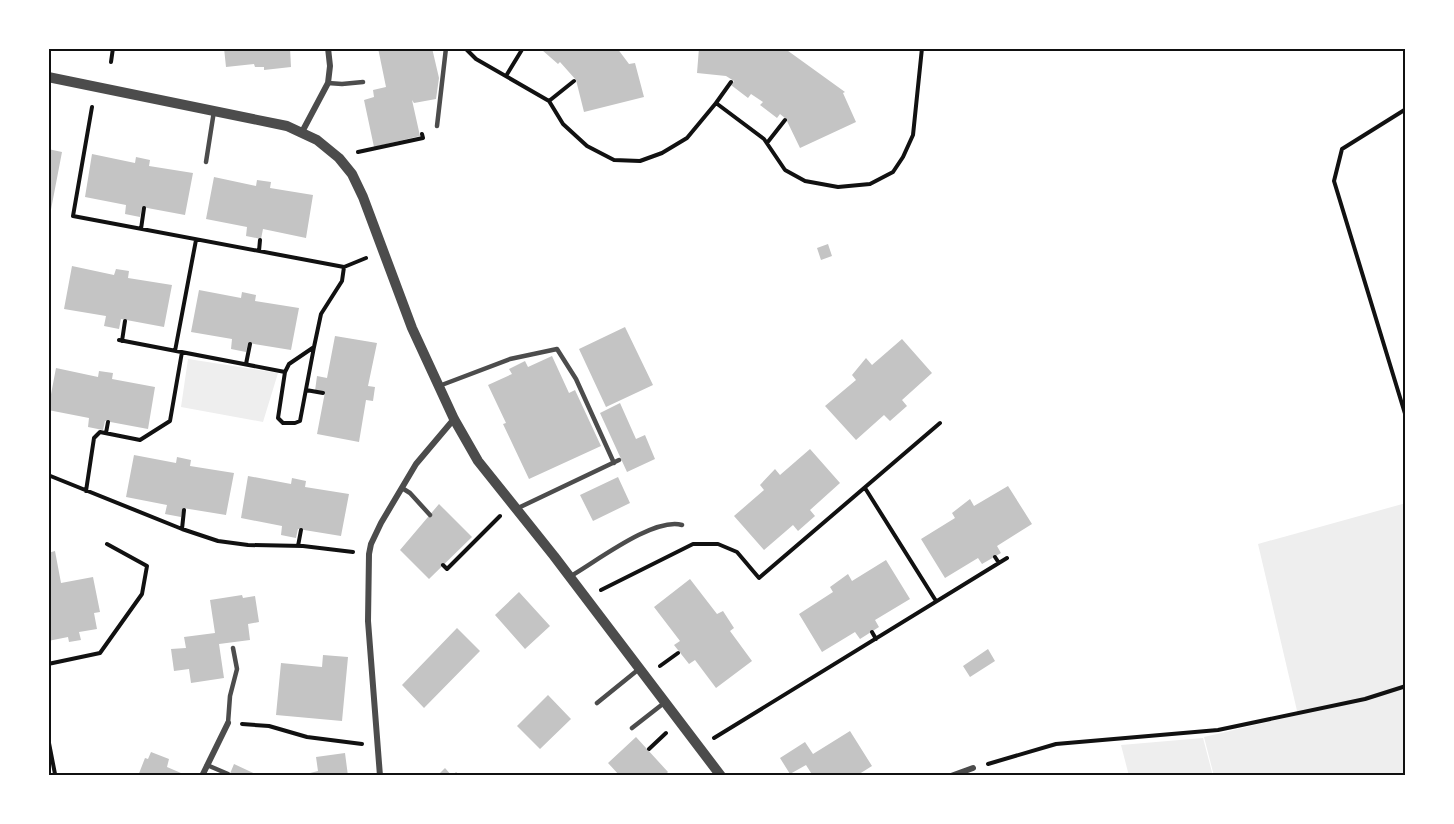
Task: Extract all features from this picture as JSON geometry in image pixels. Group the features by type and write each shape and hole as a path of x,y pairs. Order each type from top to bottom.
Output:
{"street":[{"path":"302,132 328,83 330,75 328,48"},
{"path":"48,77 271,122 302,132 330,150 352,174 363,196 412,327 454,419 478,461 721,776"},
{"path":"380,776 368,621 369,554 381,523 424,452 454,419"},
{"path":"202,776 228,723"},
{"path":"951,776 973,768"}],"lane":[{"path":"437,126 446,48"},
{"path":"328,83 363,82"},
{"path":"206,162 214,111"},
{"path":"439,386 510,359 556,349 576,379 616,462 516,509"},
{"path":"402,488 430,514"},
{"path":"569,577 646,531 662,525 675,523 682,525"},
{"path":"228,723 230,696 237,669 233,648"},
{"path":"597,703 639,669"},
{"path":"632,728 664,703"},
{"path":"207,765 228,774"}],"path":[{"path":"111,62 113,48"},
{"path":"465,48 476,59 549,101 563,124 587,146 614,160 640,161 662,153 687,138 731,82"},
{"path":"506,76 523,48"},
{"path":"716,103 764,139 785,170 805,181 838,187 870,184 892,172 903,157 913,135 922,48"},
{"path":"549,101 574,81"},
{"path":"92,107 73,216 344,267 384,252"},
{"path":"1406,110 1342,149 1334,181 1406,417"},
{"path":"767,143 785,120"},
{"path":"357,152 423,138 422,129"},
{"path":"141,229 144,208"},
{"path":"175,351 196,240"},
{"path":"259,251 260,240"},
{"path":"314,347 289,364 285,372 278,418 283,423 300,421 321,314 342,281 344,267"},
{"path":"125,321 121,341 285,372"},
{"path":"246,364 250,344"},
{"path":"86,490 94,438 100,432 140,440 170,421 182,352"},
{"path":"306,390 323,393"},
{"path":"106,433 108,422"},
{"path":"585,598 693,544 718,544 737,552 759,578 940,423"},
{"path":"48,475 202,537 232,543 298,546 369,554"},
{"path":"865,488 936,601"},
{"path":"182,529 184,510"},
{"path":"443,565 447,569 500,516"},
{"path":"298,546 301,530"},
{"path":"48,664 100,653 142,594 147,566 107,544"},
{"path":"995,557 999,563"},
{"path":"699,749 714,737 1007,558"},
{"path":"872,632 876,639"},
{"path":"657,668 678,653"},
{"path":"973,768 1056,744 1218,730 1365,699 1406,686"},
{"path":"228,723 269,726 314,739 377,746"},
{"path":"649,749 667,733"},
{"path":"48,738 55,774"}],"shaded area":[{"path":"188,359 278,373 263,422 181,407"},
{"path":"1406,503 1406,776 1214,776 1204,737 1298,715 1258,544"},
{"path":"1203,738 1213,776 1129,776 1121,745"}],"building":[{"path":"224,48 290,48 291,67 264,70 264,67 255,67 254,64 226,67"},
{"path":"378,48 432,48 439,78 436,99 414,103 412,100 420,136 374,147 364,100 374,97 373,90 386,87"},
{"path":"543,48 617,48 629,64 635,63 644,97 584,112 576,80 560,62 558,64 542,50"},
{"path":"699,48 784,48 845,92 843,93 856,122 800,148 786,119 780,114 777,118 760,105 763,102 751,94 748,98 731,85 734,81 726,76 697,73"},
{"path":"48,149 62,152 49,220 48,220"},
{"path":"92,154 135,163 136,157 150,160 149,166 193,173 185,215 142,207 140,217 125,214 126,205 85,197"},
{"path":"214,177 256,186 257,180 271,182 270,188 313,195 306,238 263,229 261,239 246,236 247,227 206,219"},
{"path":"828,244 832,256 821,260 817,248"},
{"path":"72,266 114,275 116,269 129,271 128,278 172,285 164,327 121,319 119,329 104,326 106,316 64,309"},
{"path":"199,290 241,298 242,292 256,295 255,301 299,308 291,350 248,343 246,352 231,349 232,339 191,332"},
{"path":"625,327 653,385 606,407 579,349"},
{"path":"335,336 377,343 368,386 375,387 373,401 366,400 359,442 317,434 325,392 315,391 317,376 327,378"},
{"path":"902,339 932,373 902,400 907,406 890,421 884,415 856,440 825,406 856,380 852,375 866,358 872,365"},
{"path":"552,356 569,393 575,390 601,446 529,479 503,424 506,423 488,385 512,374 509,369 525,361 528,367"},
{"path":"56,368 98,377 99,371 113,373 112,379 155,387 148,429 105,421 103,430 88,427 89,418 48,410"},
{"path":"620,403 636,439 645,435 655,459 627,472 600,413"},
{"path":"810,449 840,483 810,510 815,516 798,531 793,525 764,550 734,516 764,490 760,485 775,469 780,475"},
{"path":"134,455 176,463 177,457 191,460 190,466 234,473 226,515 183,508 181,517 165,514 167,505 126,497"},
{"path":"248,476 291,484 292,478 306,481 305,487 349,494 341,536 298,529 296,538 281,535 282,526 241,518"},
{"path":"618,477 630,503 593,521 580,495"},
{"path":"1008,486 1032,524 997,546 1001,553 982,564 978,558 945,578 921,539 955,518 952,513 970,499 974,506"},
{"path":"439,504 472,537 429,579 400,550"},
{"path":"55,551 61,583 93,577 100,612 94,613 97,629 79,632 81,640 69,642 68,637 48,641 48,553"},
{"path":"886,560 910,599 875,620 879,627 860,639 855,632 822,652 799,614 833,592 830,587 848,574 852,581"},
{"path":"690,579 717,614 723,611 734,628 730,631 752,661 716,688 695,660 689,664 674,645 680,641 654,607"},
{"path":"519,592 550,626 525,649 495,615"},
{"path":"242,595 243,598 255,596 259,622 248,624 250,640 219,644 224,678 191,683 189,669 174,671 171,649 186,648 184,637 215,633 210,600"},
{"path":"457,628 480,651 424,708 402,685"},
{"path":"988,649 995,661 970,677 963,666"},
{"path":"323,655 348,657 342,721 276,715 281,663 322,667"},
{"path":"548,695 571,719 540,749 517,726"},
{"path":"850,731 872,766 856,776 813,776 806,765 790,774 780,758 805,742 813,754"},
{"path":"636,737 668,772 664,776 620,776 608,763"},
{"path":"151,752 169,759 167,767 181,773 179,776 138,776 145,758 148,759"},
{"path":"345,753 348,776 310,776 310,773 318,771 316,757"},
{"path":"234,764 260,776 229,776"},
{"path":"445,768 452,776 437,776"}]}
